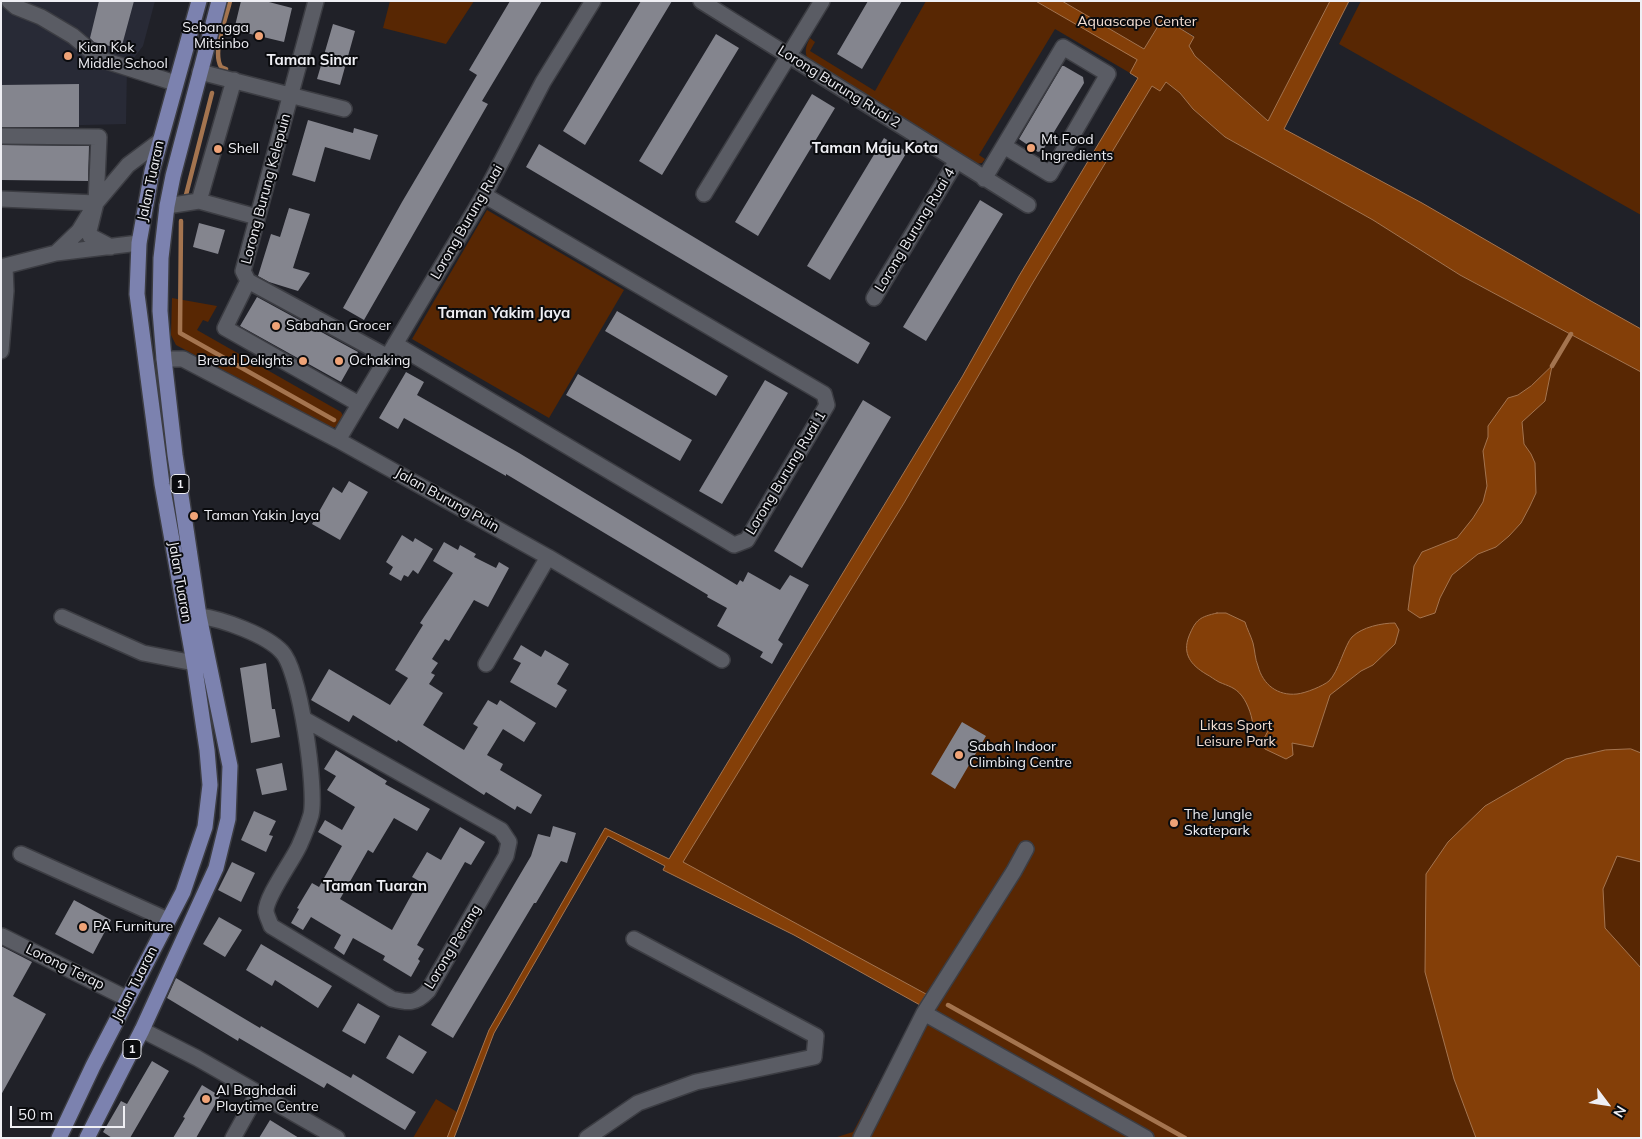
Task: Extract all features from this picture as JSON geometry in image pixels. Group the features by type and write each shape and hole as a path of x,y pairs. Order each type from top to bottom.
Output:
{"main road":[{"name":"Jalan Tuaran","path":"60,1138 93,1066 183,892 205,827 210,785 207,750 194,663 162,484 137,294 139,243 152,171 199,1"},
{"name":"Jalan Tuaran","path":"87,1138 142,1030 216,868 228,818 230,766 199,616 176,455 160,311 161,258 166,206 172,176 220,1"},
{"path":"139,243 148,230 159,182 170,152 188,119"}],"street":[{"path":"9,1 16,7 41,17 73,36 100,58 175,83"},
{"name":"Lorong Burung Kelepuin","path":"316,1 243,271 248,281 391,350"},
{"name":"Lorong Burung Ruai","path":"338,440 484,195 543,82 593,1"},
{"name":"Lorong Burung Ruai 2","path":"701,1 956,162 1028,205"},
{"path":"704,194 822,1"},
{"path":"984,179 1004,146 1064,47 1108,74 1050,174 1004,146"},
{"path":"200,72 344,108"},
{"path":"199,201 234,80"},
{"path":"1,136 99,137 96,202 89,231 90,236 111,247"},
{"path":"56,253 80,231 96,202 133,159 160,141"},
{"name":"Lorong Burung Ruai 4","path":"874,298 956,162"},
{"name":"Lorong Burung Ruai 1","path":"391,350 734,545 748,540 826,406 824,394 484,195"},
{"path":"1,199 96,202"},
{"path":"166,206 199,201 257,217"},
{"path":"1,351 6,291 3,266 56,253 139,243"},
{"path":"248,281 225,328 359,404"},
{"name":"Jalan Burung Puin","path":"164,360 183,359 338,440 548,556 722,660"},
{"path":"486,664 548,556"},
{"name":"Lorong Perang","path":"199,616 242,628 275,646 284,653 296,684 304,719 312,796 311,815 300,844 268,903 266,911 271,926 392,999 406,1003 421,998 428,991 506,856 509,842 501,830 304,719"},
{"path":"62,617 143,653 194,663"},
{"path":"862,1138 924,1013 1026,849"},
{"path":"21,854 168,920"},
{"name":"Lorong Terap","path":"2,936 128,999"},
{"path":"587,1138 638,1103 696,1082 814,1057 816,1036 634,939"},
{"path":"924,1013 1146,1138"},
{"path":"142,1030 337,1138"},
{"path":"233,1138 258,1093"}],"shaded area":[{"name":"Kian Kok Middle School","path":"1,1 155,1 143,46 127,67 126,124 1,127"},
{"path":"1036,1 1062,1 1144,49 1163,18 1194,37 1189,46 1195,56 1268,121 1330,1 1349,1 1284,129 1422,203 1641,329 1641,372 1460,275 1373,220 1225,137 1193,109 1180,93 1166,82 1160,91 1152,86 1032,284 904,503 683,862 926,994 920,1005 794,935 663,870 665,866 608,836 494,1033 454,1138 447,1138 489,1030 605,828 669,859 962,377 1019,276 1138,78 1130,73 1137,60"},
{"path":"1552,366 1545,401 1522,422 1524,444 1535,463 1536,493 1530,506 1521,523 1509,536 1496,547 1478,554 1452,575 1440,598 1435,613 1420,618 1408,610 1414,566 1422,552 1457,538 1473,518 1483,502 1487,486 1483,451 1488,437 1488,426 1508,398 1518,395 1531,386"},
{"path":"1226,613 1245,622 1253,643 1260,673 1272,688 1290,694 1309,691 1329,681 1349,641 1361,631 1378,625 1395,623 1399,630 1395,644 1373,665 1361,671 1330,695 1313,747 1292,743 1293,755 1286,759 1265,749 1262,742 1269,726 1253,728 1248,707 1239,693 1201,671 1192,663 1187,654 1187,642 1196,622 1206,616"},
{"path":"1631,749 1641,753 1641,862 1617,856 1603,889 1605,928 1641,968 1641,1138 1476,1138 1454,1079 1425,972 1426,874 1448,842 1485,806 1566,759 1605,750"}],"green space":[{"path":"390,1 474,1 446,44 383,28"},
{"path":"926,1 1036,1 1138,60 1130,73 1055,29 979,155 985,159 982,163 975,164 808,60 806,54 810,38 815,42 810,51 875,91"},
{"name":"Aquascape Center","path":"1062,1 1330,1 1268,121 1195,56 1189,46 1194,36 1163,18 1144,49"},
{"path":"1361,1 1641,1 1641,215 1339,44"},
{"name":"Likas Sport Leisure Park","path":"1165,81 1225,137 1373,220 1460,275 1641,372 1641,1138 834,1138 853,1132 926,994 682,863 904,503 1032,284 1152,86"},
{"path":"487,210 624,290 549,418 412,339"},
{"path":"172,298 217,306 208,322 203,320 197,330 341,412 343,416 336,427 332,428 176,345 171,335"},
{"path":"436,1099 457,1112 447,1138 413,1138"}],"building":[{"path":"99,1 134,1 121,49 94,42 90,38"},
{"path":"241,1 265,1 292,8 284,42 234,30"},
{"path":"510,1 542,1 482,101 488,104 364,320 343,308 402,202 477,75 469,70"},
{"path":"641,1 672,1 585,145 563,131"},
{"path":"868,1 902,1 862,69 837,54"},
{"path":"333,24 355,31 340,85 317,79"},
{"path":"716,34 739,48 662,175 639,161"},
{"path":"1062,66 1083,77 1084,83 1043,150 1038,152 1019,139"},
{"path":"79,84 79,127 1,127 1,85"},
{"path":"812,94 835,108 758,236 735,222"},
{"path":"308,120 353,133 354,128 378,135 370,160 325,147 315,182 292,175"},
{"path":"884,138 907,152 830,280 807,266"},
{"path":"539,144 870,343 858,364 526,167"},
{"path":"1,145 89,146 88,181 1,180"},
{"path":"980,200 1003,214 926,341 903,327"},
{"path":"289,208 310,214 293,268 310,273 298,291 269,282 258,276 271,234 280,237"},
{"path":"199,223 225,230 218,254 193,247"},
{"path":"257,297 358,352 341,382 240,326"},
{"path":"617,311 728,376 716,396 605,331"},
{"path":"406,372 424,382 417,395 519,453 737,585 740,580 743,582 748,572 780,590 790,575 809,585 778,640 783,644 772,664 760,657 763,652 717,626 727,608 707,597 708,595 506,474 506,476 404,418 398,429 379,418"},
{"path":"578,374 692,440 680,461 566,395"},
{"path":"765,380 788,393 722,504 699,491"},
{"path":"863,400 891,417 802,568 774,551"},
{"path":"349,481 368,492 340,540 312,524 333,487 342,493"},
{"path":"402,535 413,542 415,538 433,549 418,574 413,570 408,577 404,575 401,581 389,574 393,567 386,562"},
{"path":"444,542 458,550 460,545 476,554 474,557 496,568 499,562 509,568 488,607 474,600 449,641 445,639 432,659 438,663 431,673 435,675 429,684 443,693 423,725 464,750 478,727 473,724 488,700 497,705 500,700 536,723 524,742 503,729 487,755 503,764 500,770 542,795 531,814 517,806 515,810 486,792 484,795 398,740 397,742 353,715 349,722 311,700 329,669 390,705 408,678 395,670 423,625 420,623 453,573 433,561"},
{"path":"521,645 541,657 545,650 569,664 557,684 567,690 556,708 510,682 521,663 513,659"},
{"path":"266,663 272,709 275,709 280,737 251,743 240,668"},
{"name":"Sabah Indoor Climbing Centre","path":"962,722 986,736 955,789 931,774"},
{"path":"336,750 387,781 385,784 430,809 417,831 394,818 373,853 368,850 340,899 392,930 419,881 412,877 427,852 441,860 460,827 485,842 471,865 465,862 417,945 424,949 411,977 383,960 385,956 353,938 344,955 334,948 341,935 311,917 303,930 291,923 299,909 297,908 312,883 319,887 342,846 318,832 325,820 342,830 355,807 327,790 336,776 324,769"},
{"path":"282,763 287,790 262,795 256,769"},
{"path":"254,811 276,821 269,835 273,836 266,852 241,840"},
{"path":"553,826 576,833 567,863 561,861 453,1038 431,1025 531,856 538,834 550,837"},
{"path":"232,862 255,873 241,902 218,890"},
{"name":"PA Furniture","path":"74,900 111,920 93,954 55,934"},
{"path":"219,917 242,930 225,957 203,944"},
{"path":"261,944 332,986 318,1008 275,980 272,986 246,970"},
{"path":"1,946 32,962 13,996 46,1014 1,1095"},
{"path":"176,978 260,1028 261,1026 351,1078 353,1074 416,1112 405,1130 327,1083 324,1088 239,1038 238,1041 167,998"},
{"path":"358,1003 380,1016 365,1044 342,1031"},
{"path":"399,1035 427,1052 413,1074 386,1058"},
{"path":"152,1061 169,1071 130,1138 112,1138 103,1132 121,1101 127,1104"},
{"path":"202,1085 220,1096 196,1138 173,1138 185,1118 183,1117"},
{"path":"270,1120 299,1138 259,1138"}],"waterway":[{"path":"226,69 221,67 218,52 230,1"},
{"path":"186,195 212,93"},
{"path":"181,221 180,333 334,420"},
{"path":"1552,366 1571,334"},
{"path":"948,1005 1185,1138"}],"place":[{"name":"Sebangga Mitsinbo","path":"259,36"},
{"name":"Kian Kok Middle School","path":"68,56"},
{"name":"Mt Food Ingredients","path":"1031,148"},
{"name":"Shell","path":"218,149"},
{"name":"Sabahan Grocer","path":"276,326"},
{"name":"Bread Delights","path":"303,361"},
{"name":"Ochaking","path":"339,361"},
{"name":"Taman Yakin Jaya","path":"194,516"},
{"name":"Sabah Indoor Climbing Centre","path":"959,755"},
{"name":"The Jungle Skatepark","path":"1174,823"},
{"name":"PA Furniture","path":"83,927"},
{"name":"Al Baghdadi Playtime Centre","path":"206,1099"}],"district":[{"name":"Taman Sinar","path":"312,60"},
{"name":"Taman Maju Kota","path":"875,148"},
{"name":"Taman Yakim Jaya","path":"504,313"},
{"name":"Taman Tuaran","path":"375,886"}]}
